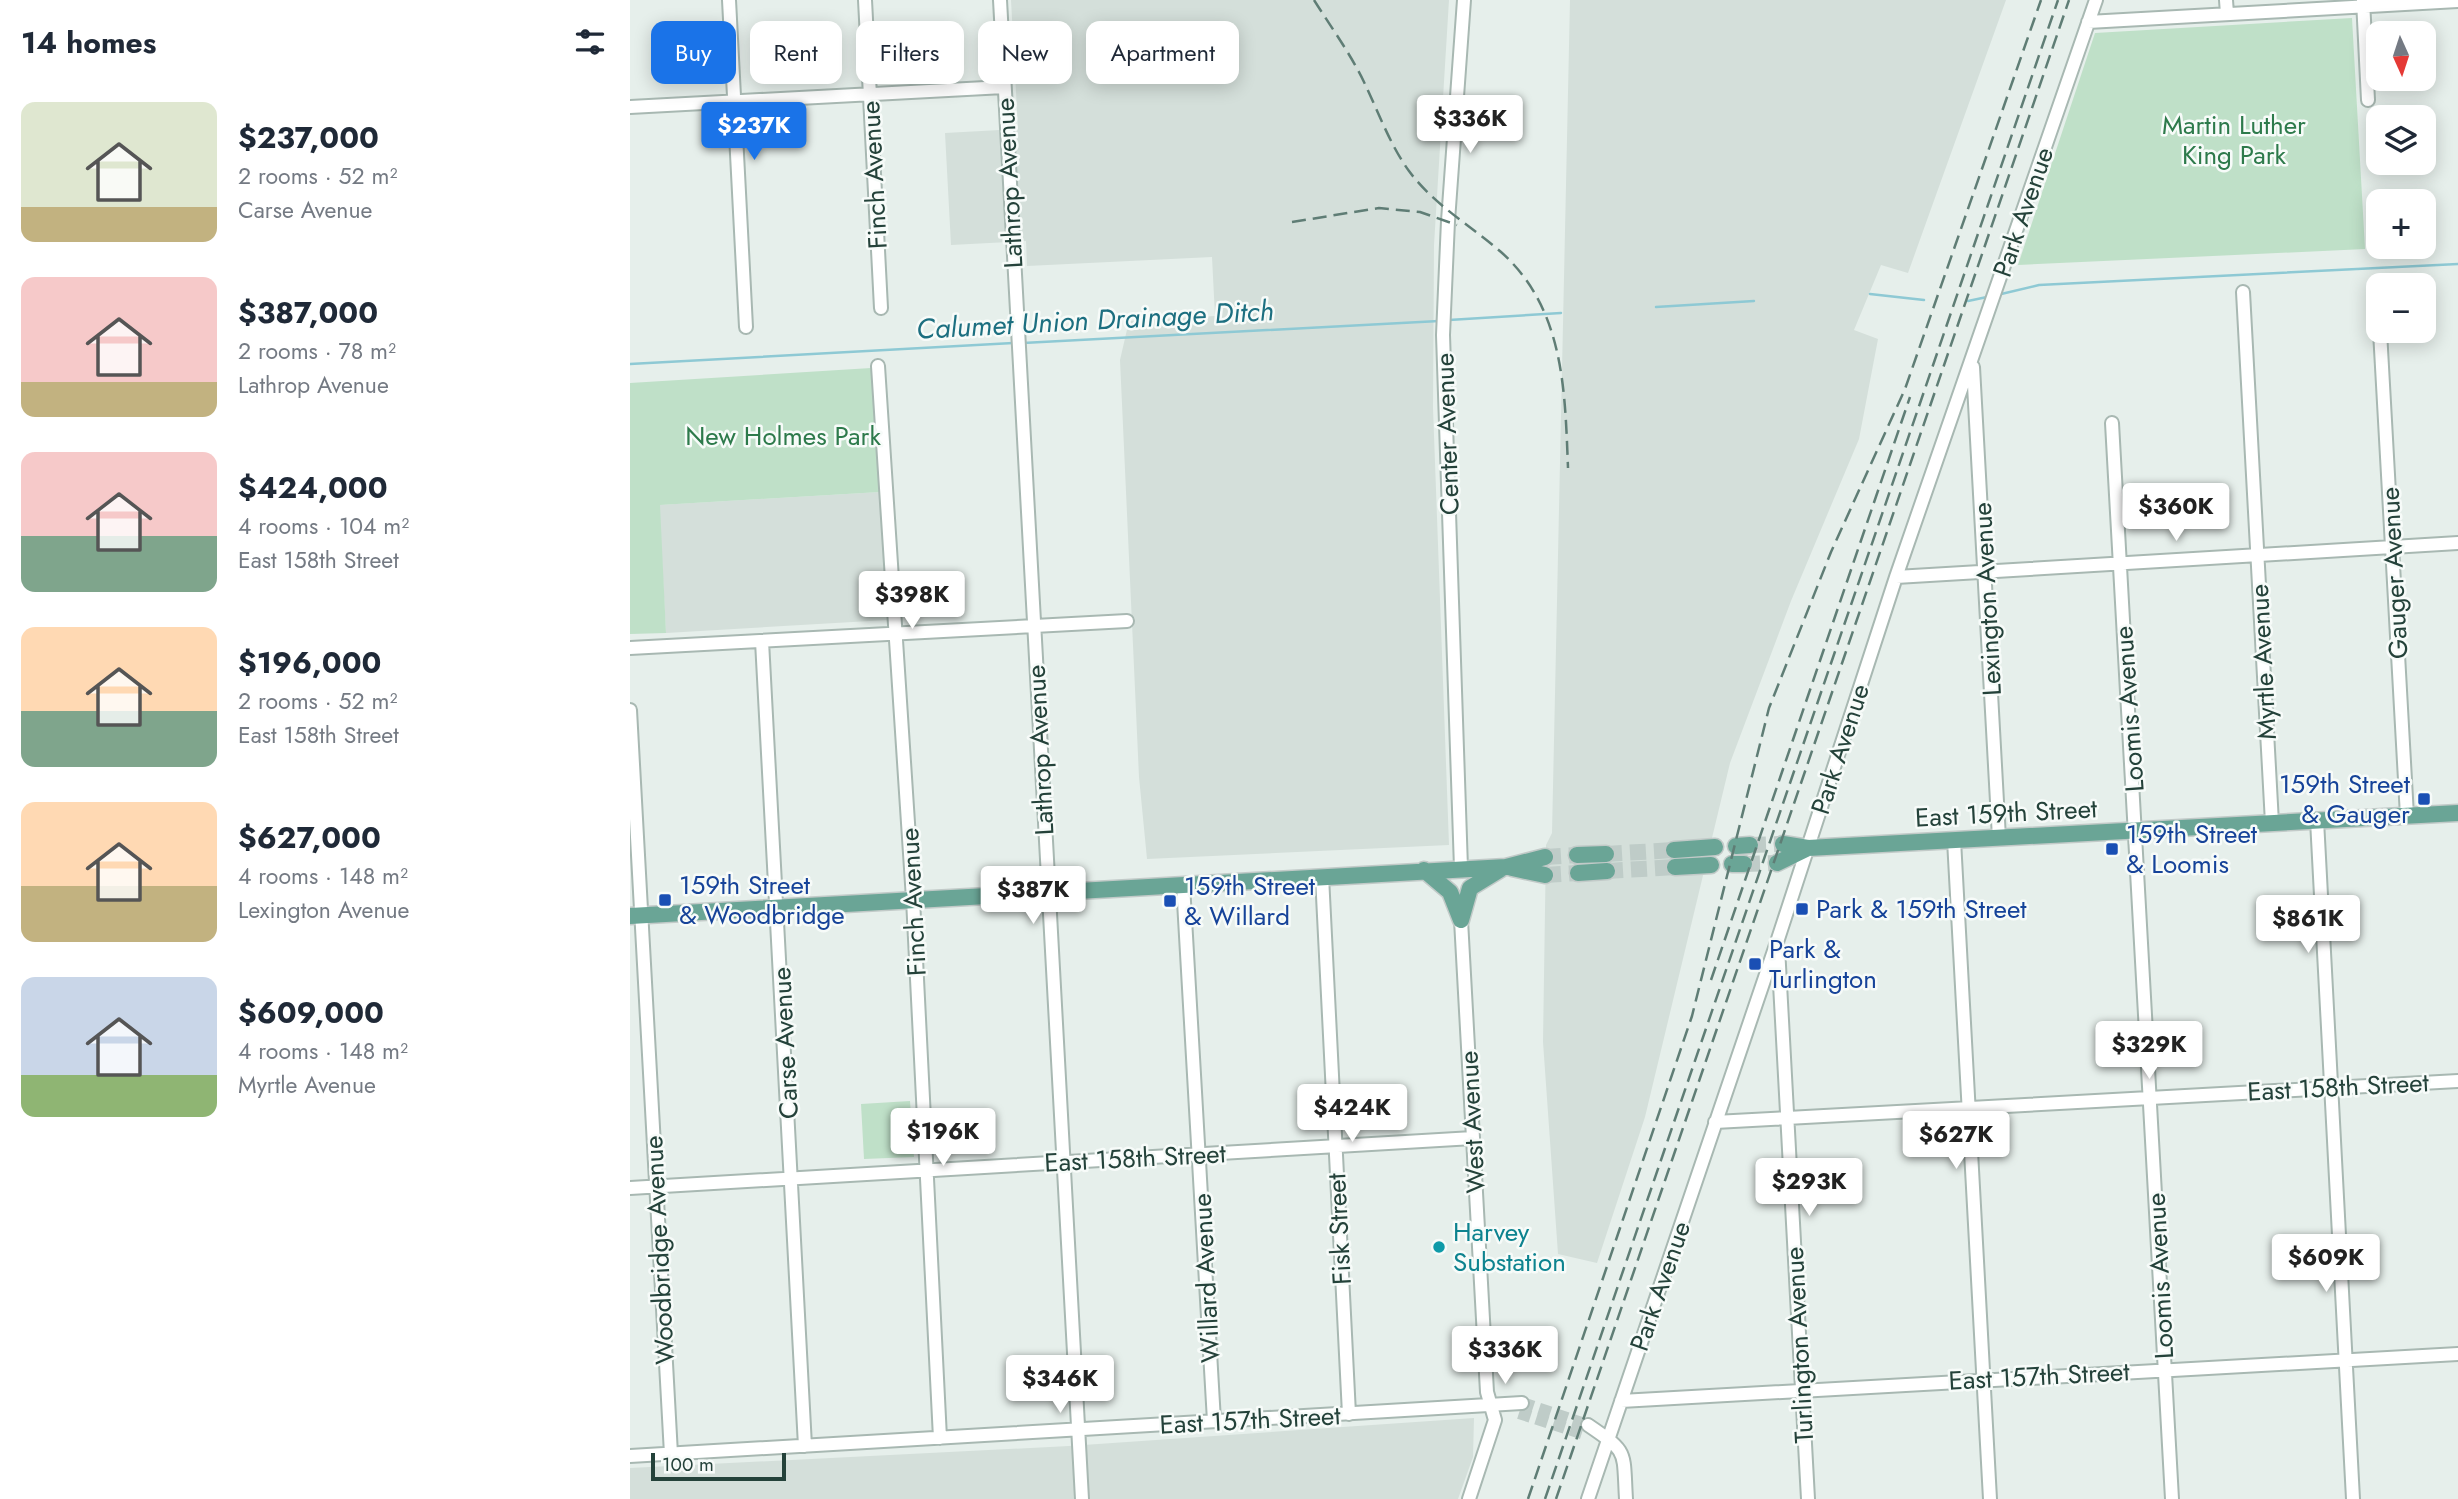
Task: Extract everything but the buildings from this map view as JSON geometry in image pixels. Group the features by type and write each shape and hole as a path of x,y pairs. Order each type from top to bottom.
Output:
{"main road":[{"name":"East 159th Street","path":"1783,844 1808,848 2458,813"},
{"path":"1674,850 1715,847"},
{"name":"East 159th Street","path":"1777,863 1808,848"},
{"path":"1577,855 1606,854"},
{"path":"635,916 1506,867 1545,857"},
{"path":"1675,867 1711,865"},
{"path":"1461,920 1469,888 1506,867 1545,875"},
{"path":"1424,870 1450,892 1461,920"},
{"path":"1578,873 1607,871"}],"street":[{"path":"729,0 746,327"},
{"name":"Finch Avenue","path":"865,0 881,308"},
{"name":"Lathrop Avenue","path":"1000,0 1032,626 1082,1499"},
{"name":"Center Avenue","path":"1461,869 1443,335 1464,0"},
{"name":"Park Avenue","path":"1588,1499 1778,939 1896,577 2096,0"},
{"path":"2226,0 2227,14"},
{"path":"2088,22 2363,3 2458,1"},
{"path":"2363,3 2368,100"},
{"path":"630,107 1004,87"},
{"name":"Myrtle Avenue","path":"2243,292 2272,823"},
{"name":"Gauger Avenue","path":"2381,343 2407,816"},
{"name":"Lexington Avenue","path":"1972,361 1986,571 1999,838"},
{"name":"Finch Avenue","path":"878,366 914,899 940,1438"},
{"name":"Loomis Avenue","path":"2112,423 2137,830 2172,1499"},
{"path":"1896,577 2458,543"},
{"path":"630,648 1127,621"},
{"name":"Carse Avenue","path":"762,641 805,1446"},
{"name":"Woodbridge Avenue","path":"630,710 635,916 656,1186 671,1454"},
{"path":"2317,820 2353,1499"},
{"path":"1954,840 1990,1499"},
{"name":"Fisk Street","path":"1322,876 1349,1414"},
{"name":"Willard Avenue","path":"1183,884 1214,1421"},
{"name":"West Avenue","path":"1461,920 1487,1392 1494,1420 1469,1499"},
{"name":"Turlington Avenue","path":"1778,939 1808,1499"},
{"name":"East 158th Street","path":"1715,1122 2458,1081"},
{"name":"East 158th Street","path":"630,1188 1473,1138"},
{"name":"East 157th Street","path":"1621,1401 2458,1354"},
{"name":"East 157th Street","path":"630,1456 1492,1406 1521,1408"},
{"path":"1586,1430 1618,1445 1624,1459 1626,1499"}],"shaded area":[{"path":"1011,0 1449,0 1434,245 1433,408 1449,845 1147,859 1139,777 1120,360 1129,321 1215,316 1212,257 1027,266 1026,241 951,245 945,133 1018,129 1016,84 1072,84 1072,21 1012,21"},
{"path":"1570,0 2006,0 1908,273 1881,265 1854,330 1878,339 1859,439 1791,601 1730,763 1645,1117 1597,1263 1558,1254 1543,1042 1546,845 1552,833"},
{"path":"880,492 887,620 666,633 659,505"},
{"path":"1474,1418 1473,1457 1458,1499 630,1499 630,1468 1069,1446"}],"green space":[{"name":"Martin Luther King Park","path":"2352,18 2365,249 2018,265 2095,33"},
{"name":"New Holmes Park","path":"871,368 880,492 660,505 666,633 630,634 630,383"},
{"path":"910,1101 914,1157 864,1159 861,1104"}],"waterway":[{"name":"Calumet Union Drainage Ditch","path":"1997,295 2039,285 2458,264"},
{"name":"Calumet Union Drainage Ditch","path":"1870,294 1924,300"},
{"name":"Calumet Union Drainage Ditch","path":"1968,301 1987,297"},
{"name":"Calumet Union Drainage Ditch","path":"1656,307 1754,301"},
{"name":"Calumet Union Drainage Ditch","path":"1449,320 1561,313"},
{"name":"Calumet Union Drainage Ditch","path":"1023,343 1439,321"},
{"name":"Calumet Union Drainage Ditch","path":"630,364 1013,343"}],"tunnel":[{"path":"1750,845 1783,844"},
{"path":"1606,854 1674,850"},
{"path":"1545,857 1577,855"},
{"path":"1744,864 1777,863"},
{"path":"1607,871 1675,867"},
{"path":"1545,875 1578,873"},
{"path":"1522,1403 1588,1425"},
{"path":"1519,1413 1584,1434"}],"railway":[{"path":"1314,0 1359,71 1390,139 1409,171 1441,204 1501,252 1522,274 1538,298 1549,324 1562,380 1568,468"},
{"path":"1528,1499 1692,1016 1769,708 1831,552 1905,389 2041,0"},
{"path":"1545,1499 2058,0"},
{"path":"1556,1499 2069,0"},
{"path":"1292,222 1379,208 1420,212 1457,225"},
{"path":"1711,980 1910,397"}],"place":[{"name":"159th Street & Gauger","path":"2424,799"},
{"name":"159th Street & Loomis","path":"2112,849"},
{"name":"159th Street & Woodbridge","path":"665,900"},
{"name":"159th Street & Willard","path":"1170,901"},
{"name":"Park & 159th Street","path":"1802,909"},
{"name":"Park & Turlington","path":"1755,964"},
{"name":"Harvey Substation","path":"1439,1247"}]}
